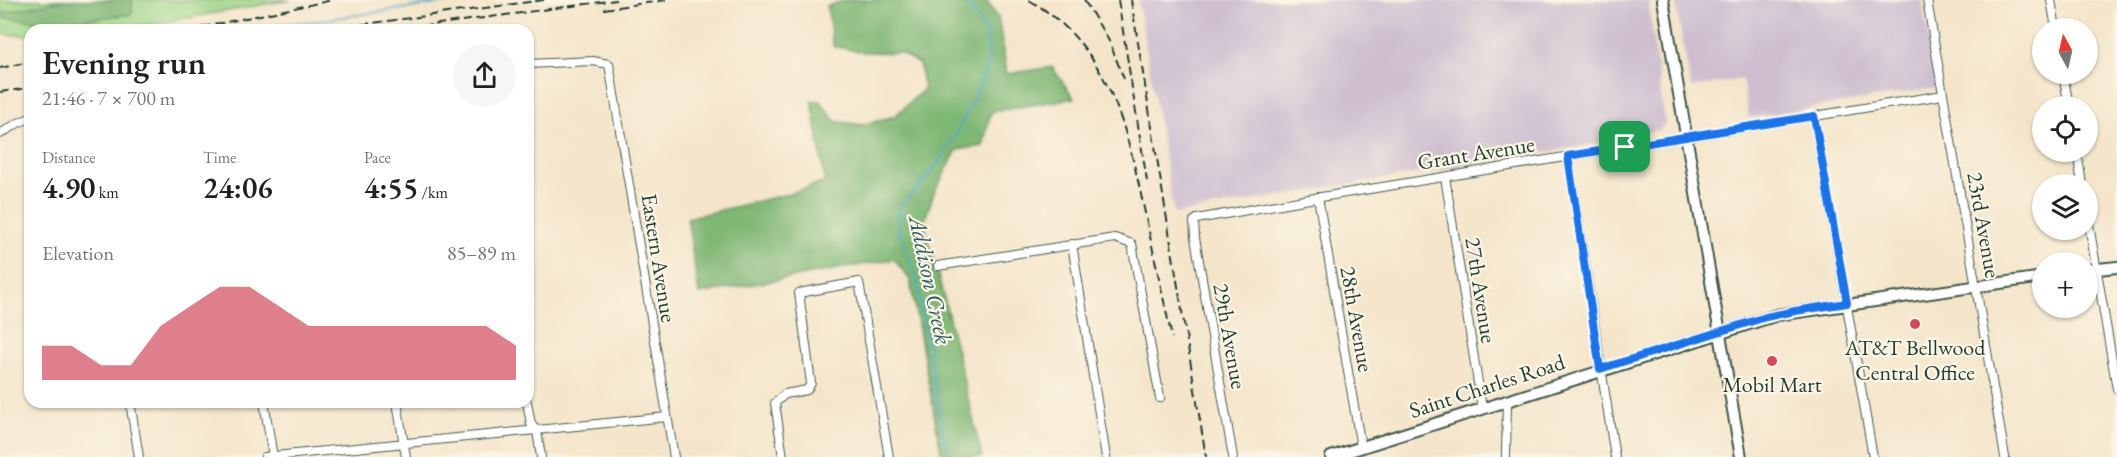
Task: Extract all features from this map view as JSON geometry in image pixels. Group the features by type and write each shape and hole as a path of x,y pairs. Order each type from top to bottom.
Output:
{"main road":[{"path":"1663,0 1741,457"},
{"path":"2098,269 2117,267"},
{"name":"Saint Charles Road","path":"1334,456 1600,369 1777,315 1847,303 2032,279"}],"street":[{"name":"23rd Avenue","path":"1927,0 2005,457"},
{"path":"2051,0 2054,18"},
{"name":"Eastern Avenue","path":"534,64 594,61 609,64 674,457"},
{"name":"Grant Avenue","path":"1194,221 1202,217 1318,197 1943,95"},
{"path":"1814,116 1874,457"},
{"path":"0,134 24,120"},
{"path":"1568,156 1615,457"},
{"name":"27th Avenue","path":"1445,177 1482,408"},
{"name":"28th Avenue","path":"1318,197 1361,447"},
{"name":"29th Avenue","path":"1194,221 1233,457"},
{"path":"938,266 1115,237 1132,244 1160,398"},
{"path":"1072,244 1106,457"},
{"path":"783,457 775,403 785,394 807,390 812,383 799,293 859,282 889,457"},
{"path":"2098,298 2117,388"},
{"path":"1506,457 1507,400"},
{"path":"131,408 139,457"},
{"path":"265,408 270,457 667,417"},
{"path":"398,408 406,457"},
{"path":"528,408 531,424 537,430 541,457"}],"shaded area":[{"path":"1138,0 1648,0 1665,124 1659,130 1642,133 1642,136 1174,214"},
{"path":"1675,0 1922,0 1937,88 1749,118 1742,79 1691,88"}],"green space":[{"path":"0,0 65,0 0,13"},
{"path":"65,0 132,0 132,14 57,23 0,17 0,13"},
{"path":"132,0 290,0 152,24 24,24 24,35 0,33 0,17 57,23 131,14"},
{"path":"846,0 986,0 998,17 1007,74 1052,67 1074,98 991,112 983,146 957,150 933,195 924,223 982,457 942,457 910,280 894,259 699,294 687,218 788,194 825,182 812,101 820,101 835,121 862,125 895,116 924,89 919,64 900,53 863,52 833,46 827,6"}],"waterway":[{"path":"291,24 466,0"},
{"name":"Addison Creek","path":"949,457 944,440 917,281 899,230 899,207 925,180 947,149 974,98 989,59 988,42 982,26 973,11 961,0"}],"railway":[{"path":"217,24 333,0"},
{"path":"366,24 544,0"},
{"path":"439,24 616,0"},
{"path":"604,9 666,0"},
{"path":"1029,0 1057,19 1079,41 1097,66 1111,93 1131,151 1172,338"},
{"path":"1084,0 1109,41 1124,79"},
{"path":"1118,0 1147,181"},
{"path":"1131,0 1206,457"},
{"path":"0,68 24,63"},
{"path":"0,92 24,89"}],"place":[{"name":"AT&T Bellwood Central Office","path":"1915,324"},
{"name":"Mobil Mart","path":"1772,361"}],"route":[{"path":"1814,116 1847,303 1766,317 1600,369 1568,156 1625,147 1814,116"}]}
